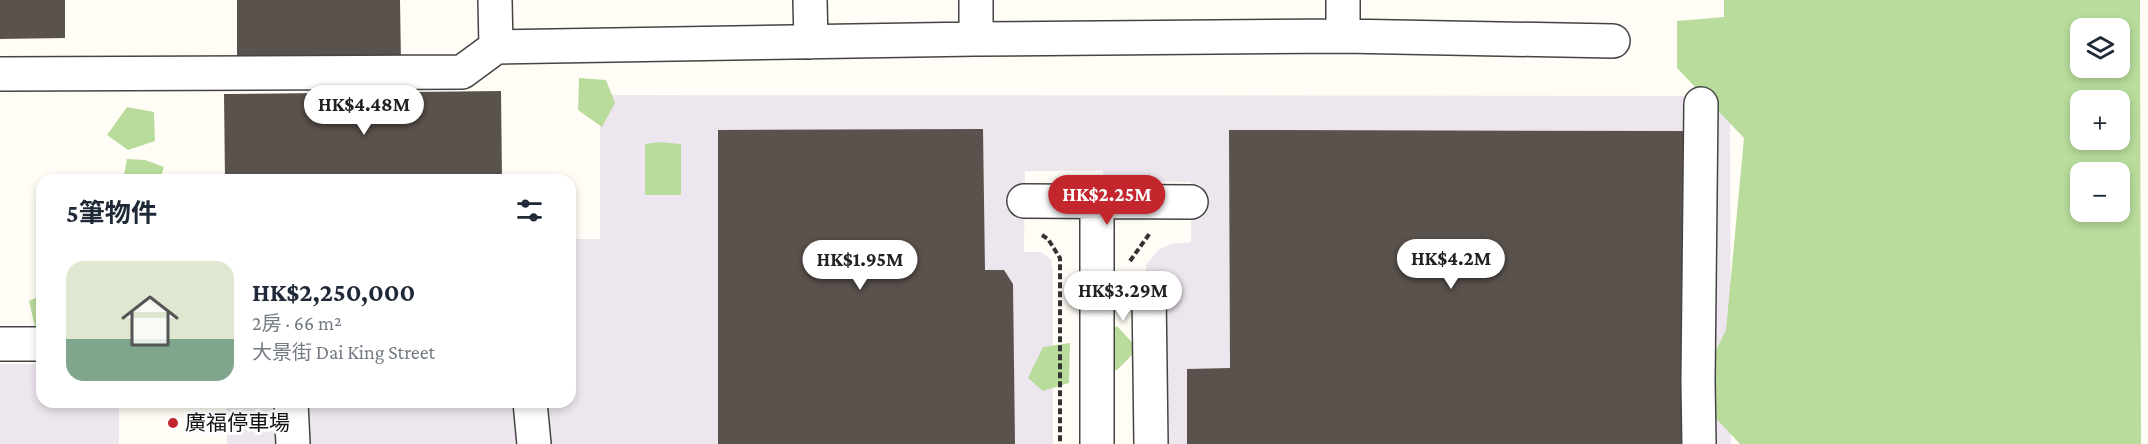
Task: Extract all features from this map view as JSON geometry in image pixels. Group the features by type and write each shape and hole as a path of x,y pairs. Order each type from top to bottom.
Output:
{"street":[{"path":"495,0 496,47"},
{"path":"810,0 811,42"},
{"path":"976,0 976,39"},
{"path":"1343,0 1343,36"},
{"path":"0,74 462,72 496,47 1343,36 1613,41"},
{"path":"1699,444 1701,104"},
{"path":"1024,201 1191,202"},
{"path":"1097,201 1097,444"},
{"path":"1149,292 1151,444"},
{"path":"0,344 36,344"},
{"path":"291,408 293,444"},
{"path":"531,408 534,444"}],"path":[{"path":"1039,233 1048,239 1060,258 1060,444"}],"shaded area":[{"path":"600,95 1730,96 1731,444 1146,444 1146,265 1158,250 1171,244 1191,242 1191,182 1104,181 1103,171 1025,171 1024,252 1041,252 1051,259 1053,271 1053,444 227,444 227,408 576,408 576,239 600,239"},
{"path":"0,364 36,364 36,408 119,408 119,444 0,444"}],"green space":[{"path":"1724,0 2140,0 2141,444 1740,444 1694,395 1726,330 1744,138 1677,68 1677,21 1724,17"},
{"path":"579,78 606,80 615,103 602,127 578,110"},
{"path":"127,107 154,112 155,141 128,150 107,135"},
{"path":"659,142 681,144 681,195 645,195 645,144"},
{"path":"127,159 145,160 164,167 162,174 124,174"},
{"path":"36,298 36,332 29,301"},
{"path":"1117,326 1138,349 1117,370 1092,370 1090,346"},
{"path":"1070,343 1069,383 1043,391 1028,378 1043,347"}],"building":[{"path":"0,0 65,0 65,38 0,39"},
{"path":"237,0 400,0 401,64 237,64"},
{"path":"501,91 502,174 225,174 224,94"},
{"path":"983,129 985,270 1004,270 1013,284 1015,444 718,444 718,130"},
{"path":"1229,130 1684,131 1684,444 1187,444 1187,369 1230,368"}],"place":[{"name":"廣福停車場","path":"173,423"}]}
